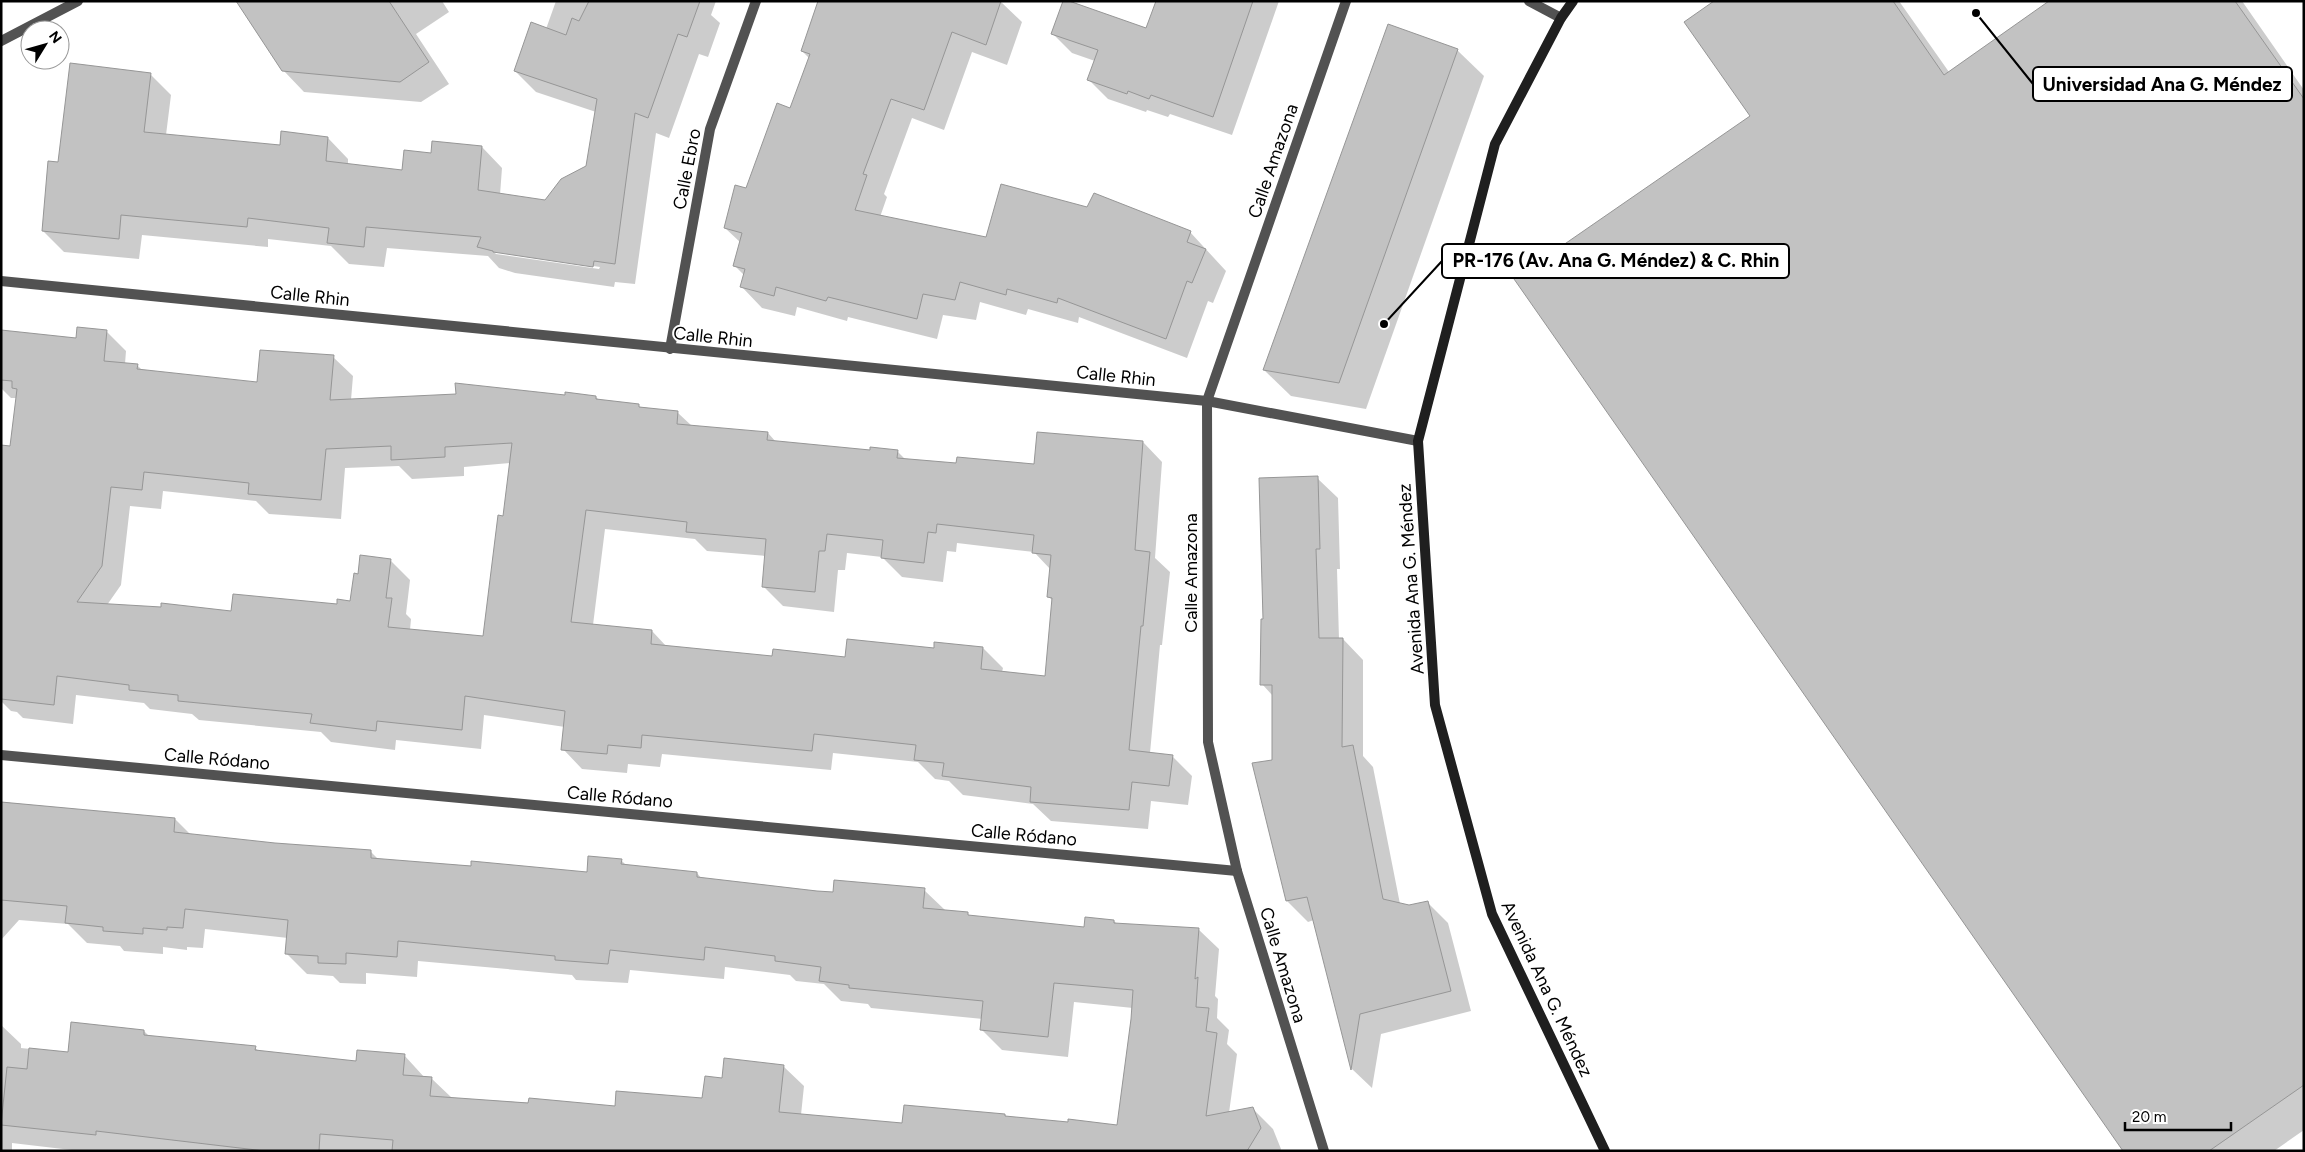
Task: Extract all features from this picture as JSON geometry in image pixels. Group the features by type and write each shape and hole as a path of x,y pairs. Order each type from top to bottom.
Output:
{"main road":[{"name":"Avenida Ana G. Méndez","path":"1573,1 1562,18 1495,144 1418,441 1435,705 1492,914 1604,1151"}],"street":[{"path":"1,41 78,1"},
{"name":"Calle Ebro","path":"670,349 710,129 756,1"},
{"name":"Calle Amazona","path":"1324,1151 1236,871 1208,742 1207,401 1346,1"},
{"path":"1528,1 1562,18"},
{"name":"Calle Rhin","path":"1,281 1207,401 1418,441"},
{"name":"Calle Ródano","path":"1,755 1236,871"}],"building":[{"path":"236,1 389,1 429,62 400,82 282,71"},
{"path":"589,1 700,1 687,37 678,34 648,118 635,113 615,264 594,261 593,267 493,252 477,247 481,237 366,227 364,247 327,243 329,228 248,218 247,227 121,215 119,239 42,231 48,161 58,162 70,63 151,73 144,132 280,145 281,131 328,137 326,161 402,170 404,150 431,153 432,141 482,146 478,190 545,200 561,179 586,166 597,99 514,71 531,22 566,35 572,18 579,21"},
{"path":"818,1 1001,1 986,45 952,32 924,110 891,99 863,174 867,175 855,210 986,237 1001,184 1087,207 1094,193 1191,231 1187,242 1206,249 1192,283 1187,281 1166,339 1058,298 1057,303 1007,289 1006,295 960,282 955,300 923,294 917,319 828,297 826,301 776,287 774,296 740,287 745,269 733,266 742,233 724,228 735,185 746,188 777,103 790,108 810,54 801,51"},
{"path":"1063,1 1069,1 1146,28 1156,1 1253,1 1213,117 1151,95 1149,99 1128,91 1127,94 1087,80 1098,50 1051,34"},
{"path":"1714,1 1893,1 1944,75 2049,1 2235,1 2304,99 2304,1085 2209,1151 2123,1151 1514,279 1750,116 1684,22"},
{"path":"1388,24 1458,49 1339,383 1263,370"},
{"path":"77,327 107,330 104,361 138,364 137,369 257,382 260,350 334,355 330,400 456,394 455,383 565,395 565,392 596,396 596,399 639,404 639,407 678,411 677,424 768,432 767,440 870,450 870,447 898,450 897,458 956,463 957,457 1034,464 1037,432 1143,441 1135,550 1150,552 1129,750 1173,755 1169,786 1132,782 1129,810 1030,802 1031,787 942,776 944,763 914,760 916,745 814,734 812,751 642,735 641,748 608,745 607,754 561,750 565,711 465,696 462,730 377,721 376,731 310,723 312,714 178,701 178,695 129,690 129,685 57,676 54,705 1,699 1,445 10,446 17,389 12,388 12,381 1,380 1,330 76,338","holes":["512,443 503,516 498,515 483,636 388,627 392,598 386,598 391,559 360,555 358,574 354,573 350,601 337,599 337,604 233,594 231,611 161,603 161,607 77,602 102,566 111,487 142,490 144,472 249,483 248,494 321,500 326,449 391,446 391,460 445,457 445,447","586,510 687,522 686,532 766,539 762,587 815,592 819,551 825,551 827,534 883,540 881,558 924,563 928,532 936,533 937,524 1034,535 1032,553 1051,555 1047,597 1052,598 1045,676 981,669 983,647 934,642 934,648 847,639 845,657 773,649 772,656 651,644 652,630 571,622"]},
{"path":"1318,476 1320,549 1316,549 1319,638 1343,638 1342,747 1353,745 1383,899 1409,905 1428,901 1451,991 1360,1014 1351,1070 1307,897 1286,901 1252,763 1272,760 1272,685 1260,685 1261,619 1263,619 1259,478"},
{"path":"1,802 175,818 174,832 275,843 371,850 371,858 471,866 471,861 587,872 588,856 622,859 621,864 697,872 697,877 817,891 833,892 834,880 925,888 923,908 968,912 968,915 1084,927 1085,917 1114,920 1114,923 1199,928 1195,979 1198,977 1196,1007 1209,1008 1206,1031 1217,1033 1206,1116 1253,1107 1261,1128 1247,1151 392,1151 393,1140 320,1134 319,1151 265,1151 96,1131 96,1135 1,1125 7,1067 27,1069 29,1048 68,1052 71,1022 144,1030 144,1035 256,1046 255,1050 356,1061 357,1050 405,1054 403,1075 432,1077 430,1096 528,1103 529,1098 615,1106 616,1091 702,1098 705,1076 722,1078 724,1058 784,1065 779,1112 902,1123 904,1105 1068,1122 1068,1119 1117,1125 1133,990 1054,983 1048,1037 980,1030 983,1001 849,988 849,985 819,981 821,967 775,961 775,956 705,947 704,960 610,950 608,964 555,960 555,956 398,941 397,957 346,953 346,964 318,963 318,956 285,954 288,920 185,909 183,928 167,927 167,930 143,928 143,934 103,931 103,927 65,923 67,906 1,900"}],"place":[{"name":"Universidad Ana G. Méndez","path":"1976,13"},
{"name":"PR-176 (Av. Ana G. Méndez) & C. Rhin","path":"1384,324"}]}
